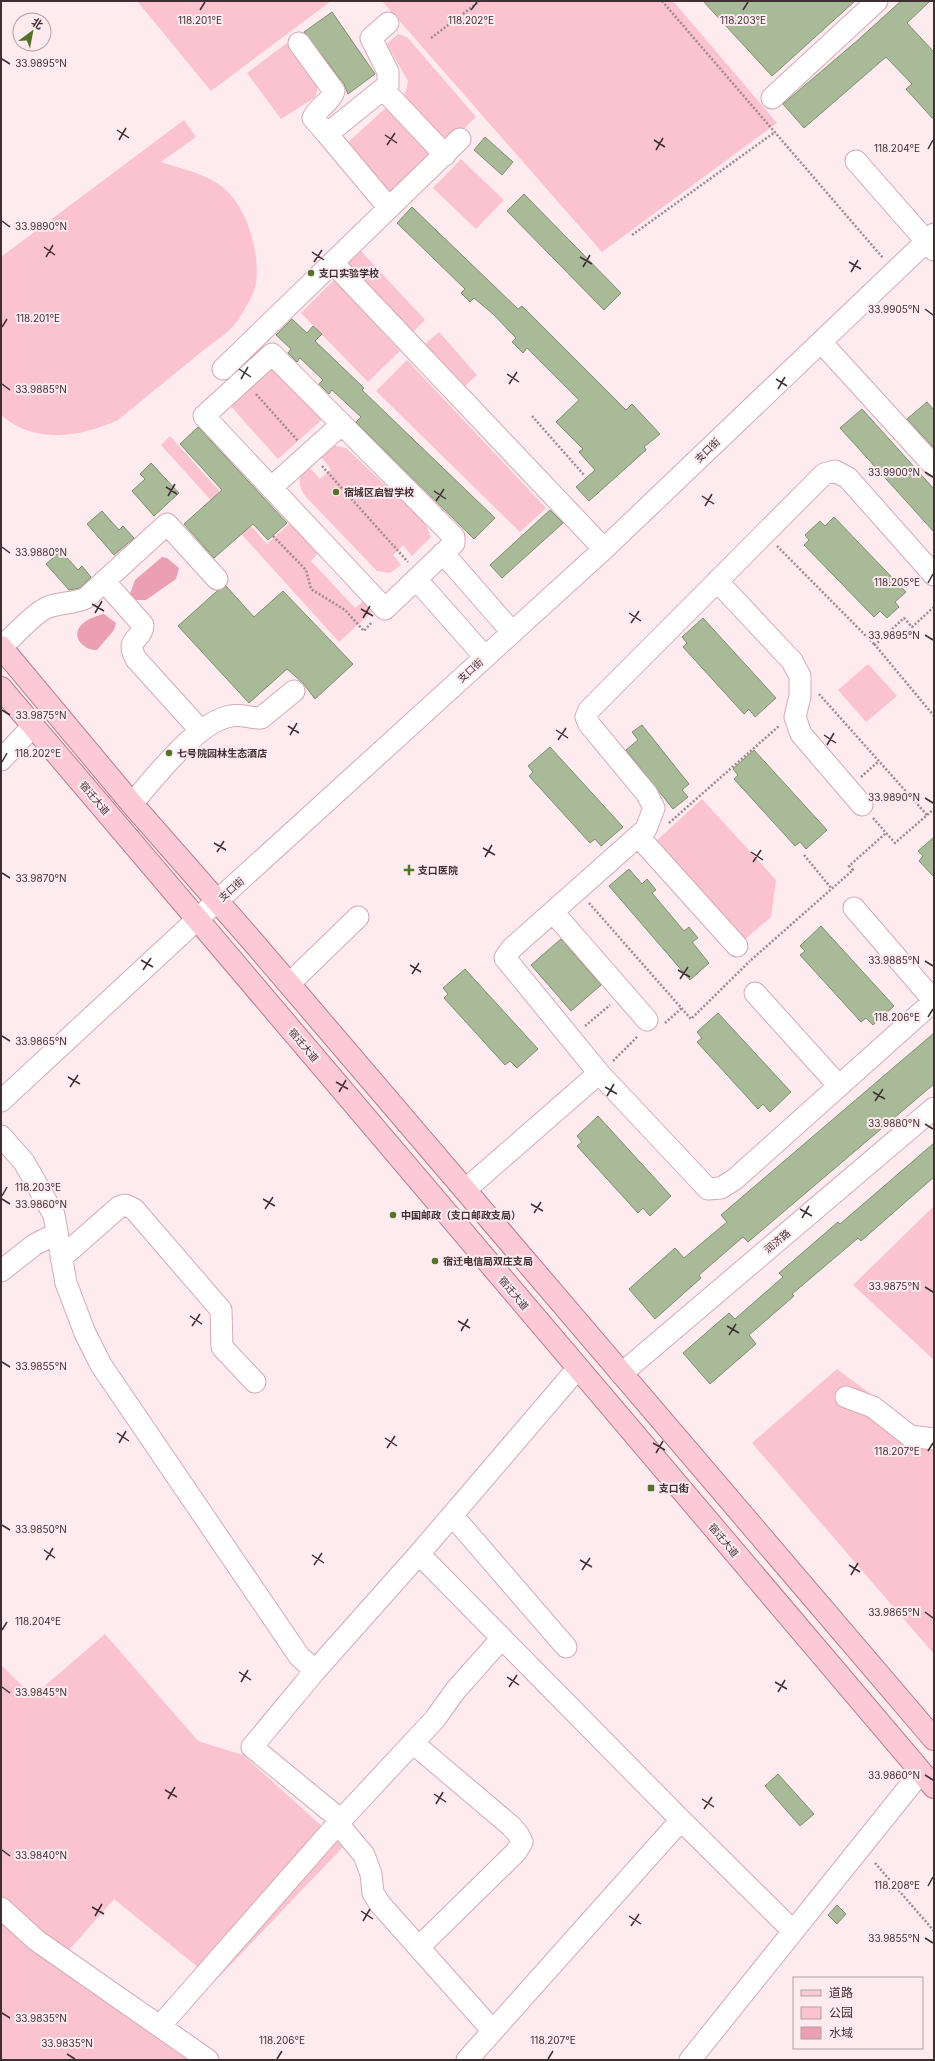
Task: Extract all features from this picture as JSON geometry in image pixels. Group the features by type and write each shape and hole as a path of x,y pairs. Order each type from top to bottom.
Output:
{"main road":[{"path":"1,647 132,804 290,984 621,1374 934,1738"},
{"name":"宿迁大道","path":"1,688 927,1780"}],"street":[{"path":"772,98 877,1"},
{"path":"327,134 388,85 388,72 371,38 388,23"},
{"path":"299,43 334,91 332,97 317,110 313,118 389,208"},
{"path":"383,89 445,155"},
{"path":"223,369 460,140"},
{"path":"856,161 932,242"},
{"name":"支口街","path":"1,1101 217,901 604,549 895,272 932,242"},
{"path":"333,263 604,549"},
{"path":"821,342 934,466"},
{"path":"272,354 342,424 454,537 454,543 385,608 204,416 272,354"},
{"path":"272,487 342,424"},
{"path":"854,908 934,1001 735,1179 721,1188 708,1189 599,1073 505,958 512,948 646,828 654,808 647,794 589,724 586,717 589,710 824,474 836,471 848,478 934,575"},
{"path":"1,647 45,608 60,603 79,601 104,581 167,524 217,579"},
{"path":"443,553 512,632"},
{"path":"418,577 484,657"},
{"path":"104,581 143,625 143,629 131,645 131,650 136,659 202,731"},
{"path":"717,581 792,661 800,676 800,696 795,717 801,734 862,805"},
{"path":"132,804 165,765 212,723 230,716 261,718 294,691"},
{"path":"1,760 33,726"},
{"path":"638,836 744,953"},
{"path":"553,912 641,1026"},
{"path":"290,984 358,917"},
{"path":"755,993 839,1086"},
{"path":"464,1190 599,1073"},
{"name":"润济路","path":"621,1374 934,1108"},
{"path":"1,1136 24,1162 54,1215 66,1283 85,1333 101,1365 299,1656 315,1671"},
{"path":"61,1258 118,1207 125,1205 134,1209 221,1310 222,1347 255,1382"},
{"path":"1,1271 34,1245 57,1233"},
{"path":"493,2031 380,1904 373,1893 371,1874 364,1854 339,1822 252,1747 315,1671 419,1554 578,1368"},
{"path":"846,1397 873,1407 910,1436 934,1439"},
{"path":"452,1515 566,1647"},
{"path":"419,1554 681,1820 793,1931"},
{"path":"160,2026 339,1822 435,1719 455,1691 502,1638"},
{"path":"413,1743 511,1826 518,1834 522,1842 516,1852 419,1947"},
{"path":"690,2060 793,1931 927,1780"},
{"path":"467,2060 681,1820"},
{"path":"1,1908 36,1940 208,2060"}],"path":[{"path":"431,38 480,1"},
{"path":"662,1 895,272"},
{"path":"632,235 775,132"},
{"path":"243,380 418,577"},
{"path":"532,416 585,476"},
{"path":"765,533 875,646 934,716"},
{"path":"273,536 306,570 311,589 345,610 364,631 385,608"},
{"path":"875,646 904,618 912,627 934,607"},
{"path":"818,693 927,815"},
{"path":"668,823 796,711"},
{"path":"848,788 879,761"},
{"path":"862,805 895,843 934,809"},
{"path":"577,890 691,1019 744,953 832,889 853,870 849,866 886,833"},
{"path":"804,855 832,889"},
{"path":"570,1038 610,1004 615,1010"},
{"path":"599,1073 639,1037 641,1026"},
{"path":"875,1863 934,1931"}],"green space":[{"path":"137,1 331,1 211,91"},
{"path":"382,1 673,1 777,123 602,252"},
{"path":"398,34 407,37 476,117 444,147 401,98 406,91 408,81 387,44"},
{"path":"287,43 312,75 317,86 317,90 314,98 281,119 247,73"},
{"path":"390,104 436,156 391,195 346,144"},
{"path":"184,120 196,137 161,162 197,173 214,181 229,193 236,202 252,236 256,260 256,284 247,305 235,324 227,332 118,420 88,431 58,435 28,431 14,425 1,415 1,257"},
{"path":"461,159 504,200 476,229 433,188"},
{"path":"361,251 425,320 413,332 348,263"},
{"path":"334,280 400,351 368,382 301,313"},
{"path":"439,332 477,375 464,387 425,344"},
{"path":"274,359 326,416 278,459 227,402"},
{"path":"407,360 546,508 520,532 376,391"},
{"path":"170,436 267,544 292,521 320,551 311,561 355,608 366,599 374,610 339,642 161,445"},
{"path":"333,445 346,448 425,523 431,537 412,556 403,545 393,555 401,565 390,573 377,571 306,497 301,488 300,477 309,467 320,479 331,469 321,457"},
{"path":"868,664 897,696 866,722 838,690"},
{"path":"702,799 776,880 771,917 742,942 654,843"},
{"path":"934,1206 934,1360 853,1285"},
{"path":"837,1369 912,1425 934,1438 934,1654 752,1443"},
{"path":"105,1634 198,1741 243,1755 344,1846 215,1981 114,1899 55,1966 188,2060 1,2060 1,1665 33,1696"}],"water":[{"path":"162,557 167,558 179,568 176,579 146,600 136,600 130,594 135,580"},
{"path":"104,614 116,623 114,630 97,650 85,647 77,637 79,628 90,619"}],"building":[{"path":"703,1 855,1 772,76"},
{"path":"901,1 930,1 907,23 934,52 934,120 906,89 912,84 886,57 804,128 783,104"},
{"path":"332,12 375,74 348,94 344,84 304,32"},
{"path":"485,137 513,162 502,175 474,150"},
{"path":"524,194 621,293 604,310 507,211"},
{"path":"412,207 518,309 522,306 626,410 632,404 660,434 644,447 646,450 589,501 576,487 595,470 579,452 583,449 556,422 579,400 527,348 523,353 512,342 516,338 493,314 474,298 470,302 461,293 465,289 397,223"},
{"path":"292,319 307,333 313,326 322,334 315,341 364,388 362,390 495,518 474,539 356,422 361,417 332,390 329,394 319,384 323,380 300,358 297,362 288,353 291,349 276,335"},
{"path":"927,402 934,410 934,448 907,419"},
{"path":"862,409 934,489 934,532 840,428"},
{"path":"198,427 287,523 268,540 253,524 214,558 184,524 222,490 180,444"},
{"path":"151,463 179,493 154,516 132,491 145,479 140,474"},
{"path":"550,510 563,523 502,578 490,565"},
{"path":"102,511 119,530 123,526 134,538 114,555 87,524"},
{"path":"834,517 906,592 895,602 899,607 887,618 880,611 874,617 804,545 809,540 805,535 820,521 825,526"},
{"path":"61,551 78,570 82,566 91,577 80,588 69,590 46,564"},
{"path":"226,586 254,617 283,591 353,664 315,699 303,683 287,669 249,703 178,626 217,591"},
{"path":"703,618 776,698 755,717 749,709 744,714 683,647 687,643 682,637"},
{"path":"642,725 689,784 682,790 688,797 673,809 626,750 638,740 632,732"},
{"path":"550,747 623,827 601,846 595,839 590,843 529,776 533,772 528,766"},
{"path":"754,750 827,830 806,849 800,842 795,846 734,779 738,775 733,769"},
{"path":"934,837 934,877 919,861 923,856 918,851"},
{"path":"629,869 642,884 647,879 656,890 652,893 684,931 689,927 698,938 692,942 709,963 690,980 609,886"},
{"path":"821,926 894,1006 873,1025 866,1018 861,1022 800,955 805,951 800,946"},
{"path":"561,939 601,985 571,1011 531,965"},
{"path":"465,969 538,1049 517,1068 510,1061 505,1065 444,998 448,994 443,988"},
{"path":"718,1013 791,1092 770,1112 763,1104 758,1109 697,1042 702,1038 697,1032"},
{"path":"934,1033 934,1084 748,1242 743,1237 699,1275 701,1278 655,1319 629,1289 675,1248 684,1258 727,1222 721,1215"},
{"path":"598,1116 671,1196 650,1216 643,1208 638,1213 577,1146 582,1142 577,1136"},
{"path":"934,1143 934,1177 861,1241 858,1238 792,1294 794,1296 749,1335 756,1344 710,1384 683,1353 729,1313 735,1319 783,1277 779,1273 838,1222 840,1224"},
{"path":"778,1774 814,1814 800,1826 765,1786"},
{"path":"837,1905 846,1914 837,1924 828,1915"}],"place":[{"name":"支口实验学校","path":"311,273"},
{"name":"宿城区启智学校","path":"336,492"},
{"name":"七号院园林生态酒店","path":"169,753"},
{"name":"支口医院","path":"409,870"},
{"name":"中国邮政（支口邮政支局）","path":"393,1215"},
{"name":"宿迁电信局双庄支局","path":"435,1261"},
{"name":"支口街","path":"651,1488"}]}
